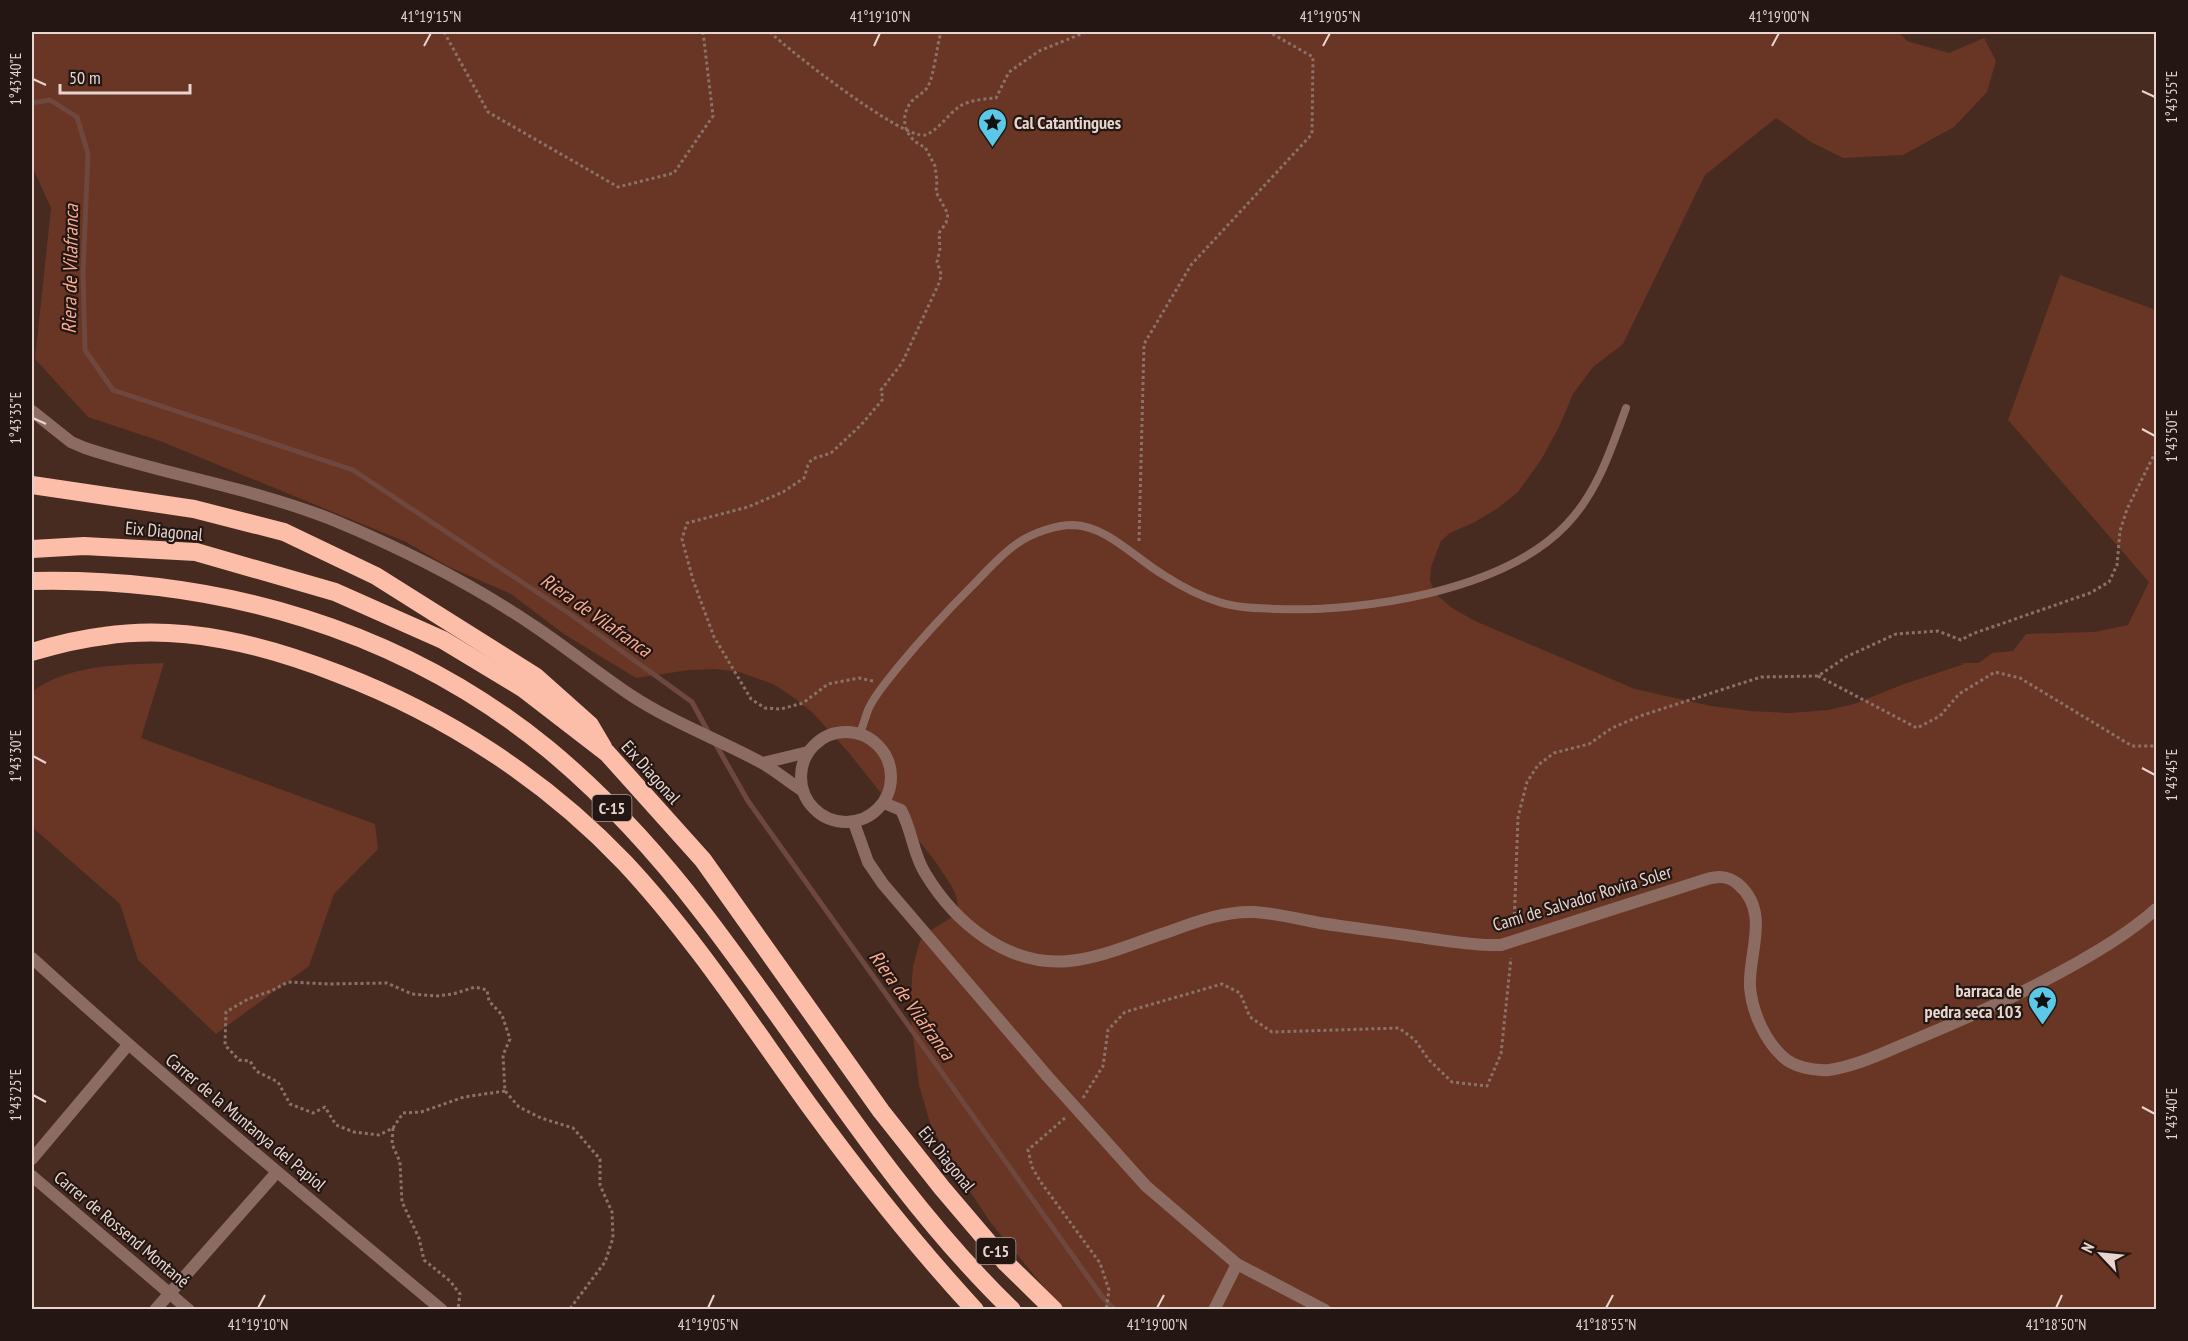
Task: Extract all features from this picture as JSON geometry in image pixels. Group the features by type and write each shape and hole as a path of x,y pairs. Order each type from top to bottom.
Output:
{"highway":[{"path":"32,485 194,509 284,532 376,576 535,676 590,725 607,753"},
{"name":"Eix Diagonal","path":"32,549 84,546 196,552 335,592 443,640 524,689 607,753 703,860 881,1111 1005,1262 1054,1310"},
{"name":"C-15","path":"32,580 89,580 165,587 220,596 292,615 345,632 406,660 463,690 526,733 570,768 602,798 663,863 726,944 825,1082 911,1196 1012,1310"},
{"path":"32,652 106,635 183,634 226,639 266,649 353,679 412,705 452,727 524,773 593,832 658,900 728,990 813,1110 906,1232 975,1310"}],"street":[{"path":"32,411 60,434 85,448 183,477 282,501 381,541 458,580 535,627 629,694 666,717 763,763 803,791"},
{"path":"844,731 860,733 872,739 883,750 891,764 892,779 884,803 870,817 854,822 829,820 810,805 803,791 802,766 808,752 820,739 844,731"},
{"path":"763,763 808,752"},
{"name":"Camí de Salvador Rovira Soler","path":"884,803 901,810 924,872 943,898 966,923 999,947 1017,955 1055,962 1084,958 1209,918 1240,912 1490,945 1513,942 1721,876 1742,888 1754,908 1755,943 1750,986 1760,1024 1782,1056 1802,1067 1828,1070 1857,1063 2019,995 2115,940 2157,909"},
{"path":"854,822 868,862 883,884 1146,1186 1237,1264 1325,1310"},
{"name":"Carrer de la Muntanya del Papiol","path":"32,958 128,1045 442,1310"},
{"path":"32,1159 128,1045"},
{"path":"155,1310 277,1172"},
{"name":"Carrer de Rossend Montané","path":"32,1176 189,1310"},
{"path":"1214,1310 1237,1264"}],"lane":[{"path":"860,733 868,709 881,688 944,614 1018,543 1046,530 1073,525 1099,531 1162,575 1196,593 1220,603 1246,608 1307,610 1403,598 1452,588 1501,568 1538,549 1566,525 1588,498 1609,454 1626,408"}],"path":[{"path":"444,32 488,112 618,187 674,173 713,116 704,32"},
{"path":"770,32 812,68 886,120 919,136 927,135 960,106 968,102 996,98 1009,72 1039,51 1086,32"},
{"path":"881,688 872,680 859,678 828,684 803,703 781,709 765,708 751,699 714,637 693,580 682,539 687,523 748,507 783,492 804,478 812,459 831,453 861,425 883,399 881,390 902,363 941,274 937,262 940,249 939,233 946,223 948,214 936,192 935,166 925,147 914,142 906,131 906,117 913,100 930,85 941,32"},
{"path":"1138,558 1144,344 1191,265 1312,134 1313,57 1269,32"},
{"path":"1818,676 1846,657 1896,634 1938,631 1961,640 1972,634 2090,593 2109,582 2117,565 2120,531 2127,509 2157,451"},
{"path":"1106,1310 1109,1290 1100,1263 1040,1181 1032,1167 1028,1150 1077,1109 1103,1066 1108,1030 1125,1012 1222,984 1240,993 1250,1017 1272,1032 1399,1028 1415,1040 1429,1060 1452,1082 1487,1086 1501,1054 1513,942 1518,818 1527,782 1538,765 1554,753 1589,744 1612,728 1640,716 1761,677 1818,676 1917,728 1940,716 1959,694 1995,672 2020,678 2132,746 2157,746"},
{"path":"393,1128 378,1135 354,1132 336,1125 325,1107 313,1113 290,1104 278,1082 256,1071 250,1061 239,1060 225,1045 226,1012 248,999 271,992 288,982 387,983 412,994 436,996 453,994 475,987 487,990 489,1002 502,1015 510,1039 503,1055 505,1091 519,1107 541,1118 573,1128 600,1159 600,1185 612,1212 613,1238 605,1262 569,1310"},
{"path":"458,1310 460,1294 450,1281 424,1260 419,1238 402,1202 400,1162 392,1144 393,1128 403,1113 421,1112 465,1097 505,1091"}],"shaded area":[{"path":"32,32 1899,32 1907,41 1949,53 1984,38 1996,61 1987,92 1954,127 1903,155 1843,158 1811,142 1776,118 1705,175 1623,344 1593,367 1573,394 1560,425 1541,460 1518,492 1498,508 1450,533 1441,541 1431,567 1430,581 1435,593 1452,608 1475,621 1635,689 1711,706 1750,711 1790,713 1828,710 1854,704 1964,664 1960,663 1979,663 1992,653 2013,651 2026,634 2094,632 2128,625 2149,582 2008,420 2060,275 2156,310 2156,1309 1062,1309 991,1223 948,1158 930,1123 919,1085 911,1020 913,966 920,941 928,932 954,916 958,907 956,896 935,861 849,753 813,713 773,684 739,672 715,669 689,670 636,678 564,634 511,594 447,566 406,542 160,441 88,417 35,359 51,208 32,166"},
{"path":"164,663 141,738 375,824 378,849 334,894 309,966 216,1034 138,960 120,904 32,827 32,692 46,683 78,671"}],"waterway":[{"name":"Riera de Vilafranca","path":"32,103 50,100 77,117 88,154 83,272 85,350 113,390 353,470 573,616 692,702 710,735"},
{"name":"Riera de Vilafranca","path":"715,743 748,801 1103,1298 1115,1310"}],"place":[{"name":"Cal Catantingues","path":"993,148"},
{"name":"barraca de pedra seca 103","path":"2043,1026"}]}
